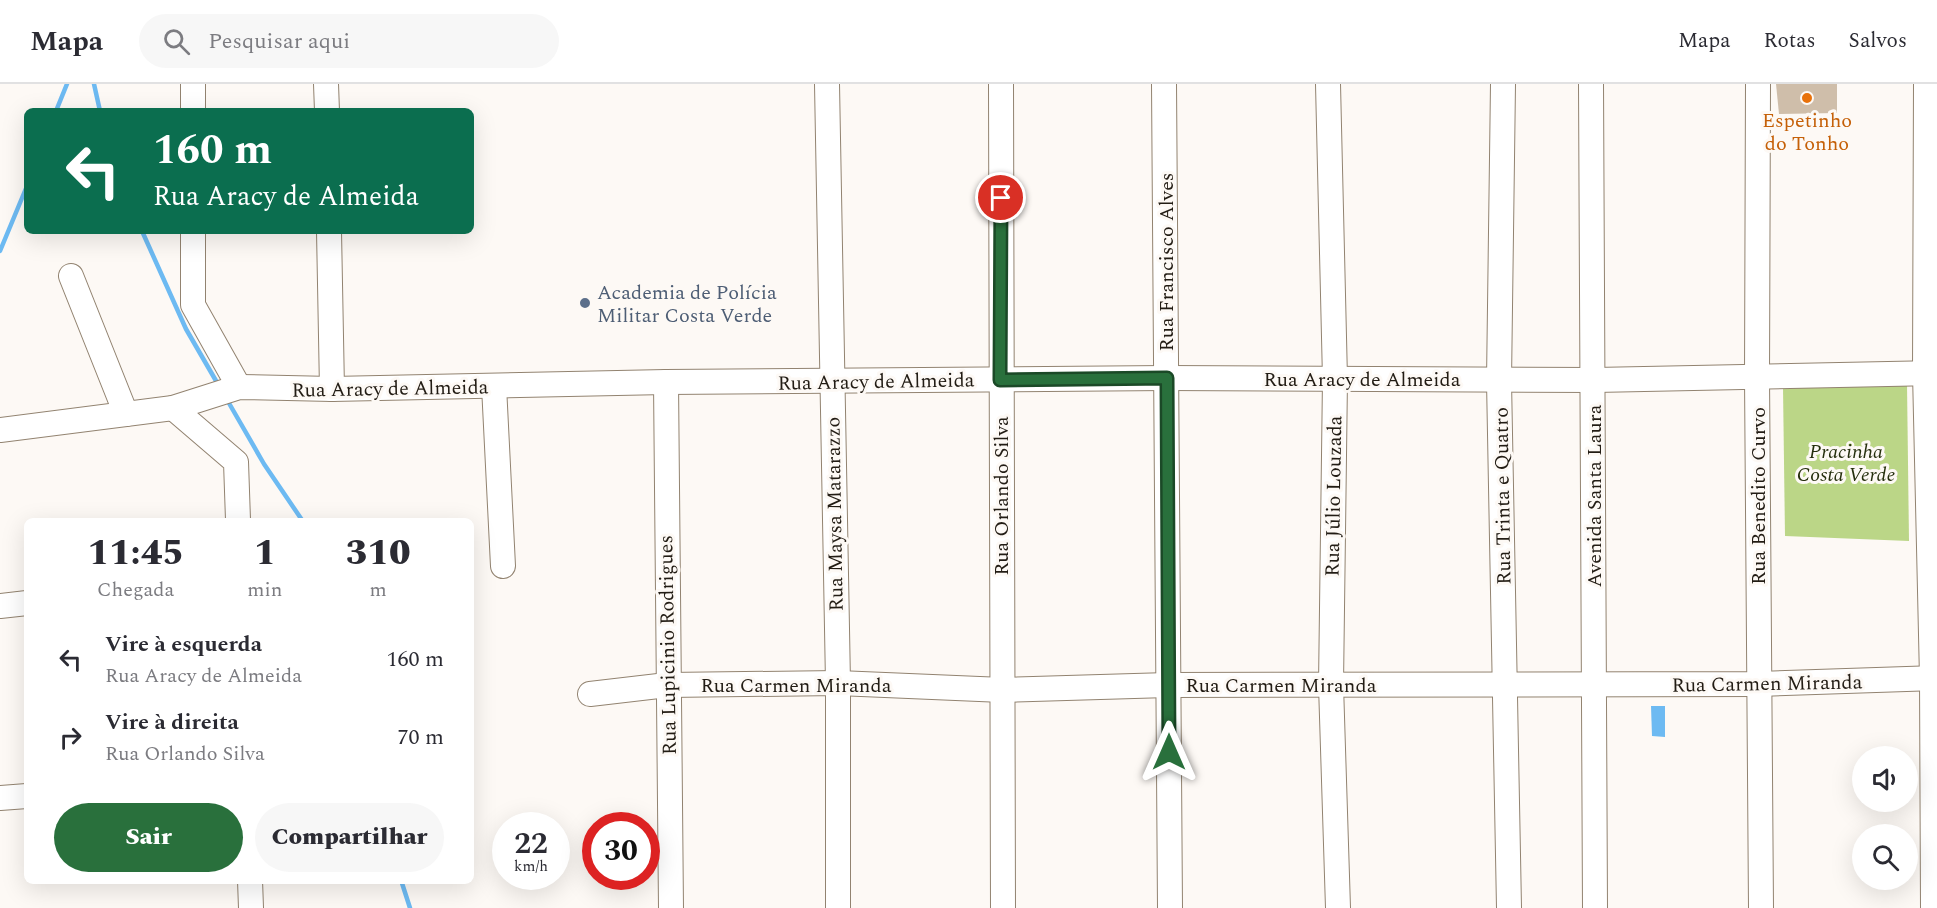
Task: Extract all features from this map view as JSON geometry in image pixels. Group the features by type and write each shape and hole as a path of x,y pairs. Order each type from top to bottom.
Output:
{"street":[{"path":"193,84 193,108"},
{"path":"326,84 327,108"},
{"name":"Rua Maysa Matarazzo","path":"827,84 838,683 838,908"},
{"name":"Rua Orlando Silva","path":"1001,84 1003,908"},
{"name":"Rua Francisco Alves","path":"1164,84 1170,908"},
{"name":"Rua Júlio Louzada","path":"1328,84 1335,379 1330,685 1338,908"},
{"name":"Rua Trinta e Quatro","path":"1503,84 1499,381 1509,908"},
{"name":"Avenida Santa Laura","path":"1591,84 1595,908"},
{"name":"Rua Benedito Curvo","path":"1758,84 1757,377 1761,908"},
{"path":"1926,84 1935,678 1933,908"},
{"path":"193,234 193,305 224,391"},
{"path":"329,234 332,389"},
{"path":"71,276 126,414"},
{"name":"Rua Aracy de Almeida","path":"0,430 173,408 224,391 666,382 1167,378 1499,381 1931,373"},
{"name":"Rua Lupicinio Rodrigues","path":"666,382 667,685 671,908"},
{"path":"494,386 502,566"},
{"path":"173,408 236,462 238,518"},
{"path":"0,606 24,603"},
{"name":"Rua Carmen Miranda","path":"590,694 667,685 838,683 1003,690 1168,685 1759,684 1935,678"},
{"path":"0,798 24,796"},
{"path":"250,884 251,908"}],"green space":[{"name":"Pracinha Costa Verde","path":"1907,384 1909,541 1785,536 1783,387"}],"water":[{"path":"1651,706 1665,706 1665,737 1652,736"}],"building":[{"name":"Espetinho do Tonho","path":"1776,84 1837,84 1837,113 1779,114"}],"waterway":[{"path":"57,108 67,84"},
{"path":"94,84 99,108"},
{"path":"0,251 24,193"},
{"path":"143,234 186,329 219,386"},
{"path":"226,398 264,464 301,518"},
{"path":"402,884 410,908"}],"place":[{"name":"Espetinho do Tonho","path":"1807,98"},
{"name":"Academia de Polícia Militar Costa Verde","path":"585,303"}],"route":[{"path":"1001,198 1000,380 1167,378 1169,752"}]}
